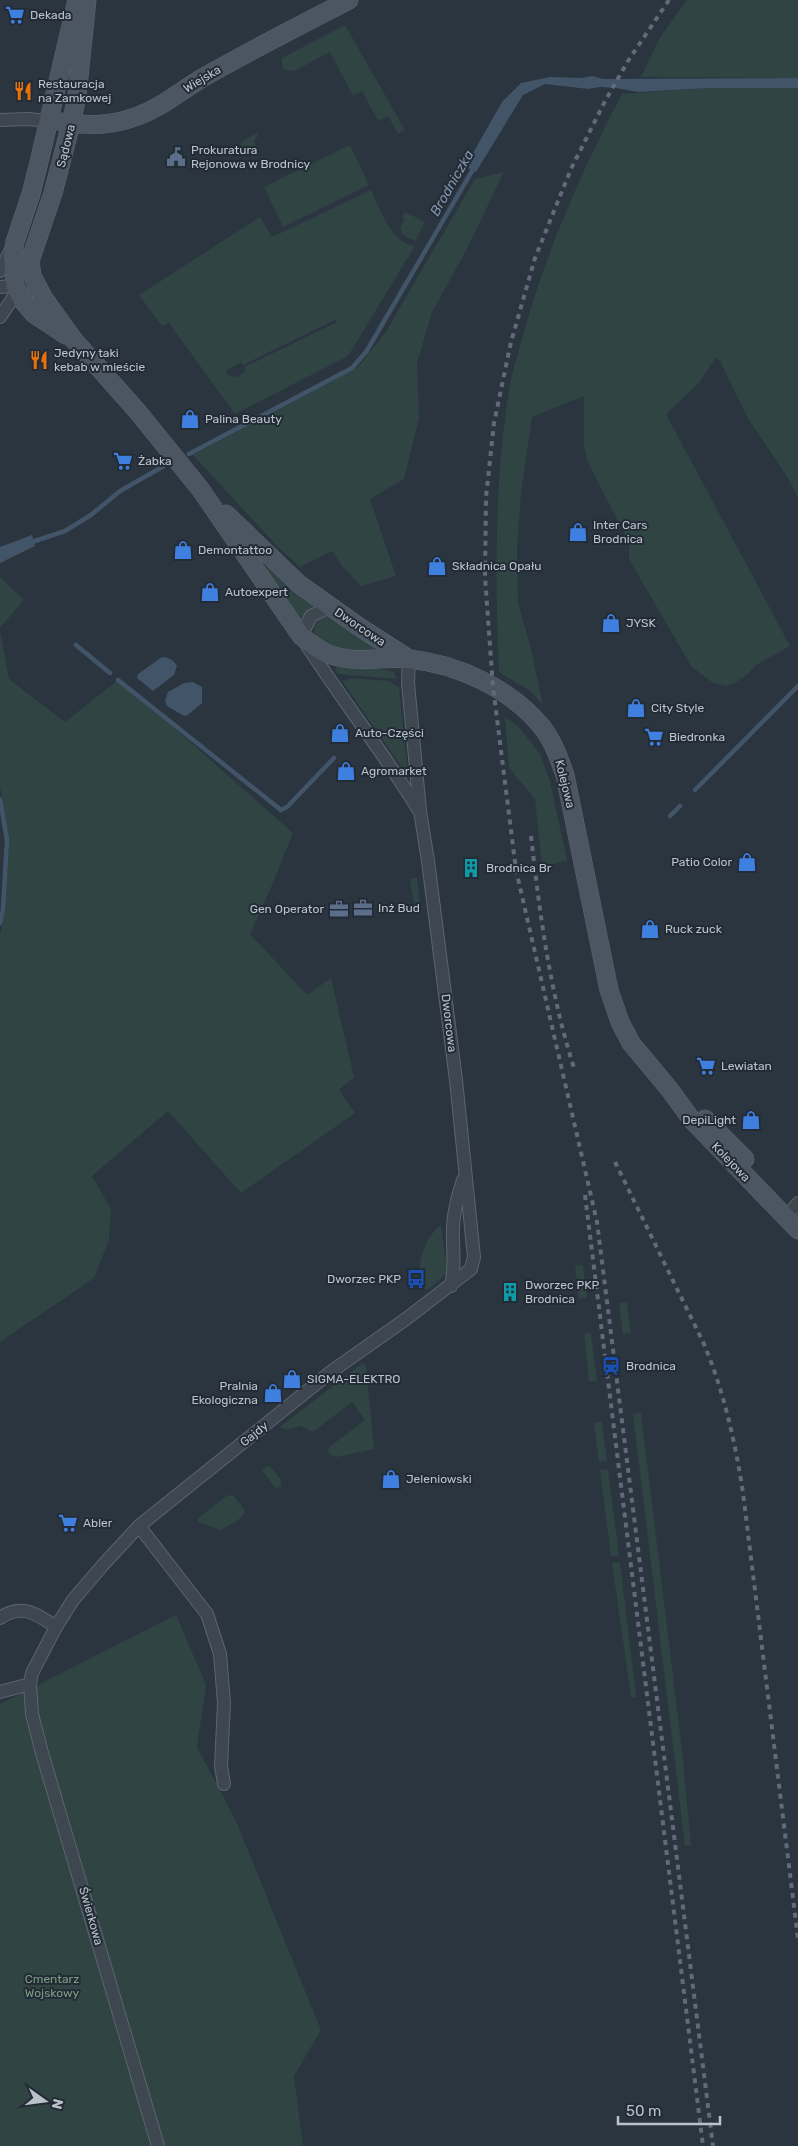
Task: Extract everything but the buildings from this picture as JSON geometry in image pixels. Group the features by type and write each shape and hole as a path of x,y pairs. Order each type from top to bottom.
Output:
{"street":[{"name":"Sądowa","path":"77,0 31,194 15,242 12,268 22,289 32,276 30,261 53,194 71,124 77,96 87,0"},
{"name":"Wiejska","path":"48,121 71,124 103,124 118,122 150,111 249,52 349,0"},
{"path":"0,120 28,118 48,121"},
{"path":"0,271 15,242"},
{"path":"1,316 22,289"},
{"name":"Dworcowa","path":"22,289 23,301 34,314 73,339"},
{"name":"Dworcowa","path":"22,289 73,339 138,412 201,490 420,811"},
{"path":"1,316 19,312 34,314"},
{"name":"Dworcowa","path":"201,490 299,584 409,659 408,683 420,811 456,1080 474,1257 471,1269 451,1286"},
{"path":"301,636 311,616 325,609 335,610"},
{"name":"Kolejowa","path":"301,636 337,657 355,660 409,659 449,668 482,680 511,698 543,727 557,752 565,775 609,990 620,1022 636,1049 691,1119 718,1140 794,1214"},
{"name":"Dworcowa","path":"451,1286 455,1262 454,1212 465,1175"},
{"name":"Gajdy","path":"73,1600 139,1526 332,1371 451,1286"},
{"path":"139,1526 208,1614 220,1654 224,1704 221,1766 224,1784"},
{"name":"Świerkowa","path":"73,1600 56,1627 32,1673 30,1684 32,1714 158,2146"},
{"path":"0,1618 14,1610 30,1611 56,1627"},
{"path":"0,1692 30,1684"}],"green space":[{"path":"687,0 798,0 798,78 641,77 661,36"},
{"path":"345,25 405,130 398,134 388,116 378,121 362,91 353,96 330,52 294,71 285,70 282,65 282,58"},
{"path":"709,88 798,88 798,498 788,478 749,420 720,361 716,357 699,383 666,414 790,646 756,665 748,674 735,683 726,686 713,683 691,666 629,559 629,542 587,461 584,445 584,396 532,417 521,492 517,549 518,602 531,649 543,705 529,690 499,672 497,600 498,492 510,385 524,331 555,239 593,151 622,94"},
{"path":"257,133 258,136 254,140 256,146 246,151 241,146 241,142"},
{"path":"350,145 369,185 283,227 264,187"},
{"path":"504,172 466,251 432,312 417,363 419,418 404,479 370,499 396,576 361,586 342,566 332,551 300,567 277,546 193,455 358,367 385,333 475,179"},
{"path":"371,190 387,224 393,232 399,239 415,246 348,356 235,414 169,323 162,326 139,295 260,217 272,237","holes":["335,320 337,322 244,367 245,371 237,377 228,376 226,370 242,362 243,365"]},
{"path":"405,212 425,222 415,241 403,235 400,229 404,219 402,216"},
{"path":"267,567 314,606 300,619 263,568"},
{"path":"0,577 24,600 0,628"},
{"path":"330,616 384,653 340,648 316,638 314,626 320,618"},
{"path":"0,631 9,679 65,722 119,679 293,833 250,934 307,995 331,978 354,1077 339,1090 355,1113 241,1193 168,1111 92,1176 111,1209 109,1240 94,1278 0,1342 0,935 5,909 9,840 0,786"},
{"path":"338,664 393,671 397,679 338,674 335,670"},
{"path":"354,678 388,681 399,687 408,773 406,773 342,681"},
{"path":"505,717 519,727 540,754 550,781 567,861 542,866 535,799 509,768"},
{"path":"417,878 420,902 414,903 410,879"},
{"path":"441,1225 447,1271 441,1279 427,1290 422,1282 420,1264 425,1246 435,1230"},
{"path":"583,1265 587,1298 579,1299 575,1266"},
{"path":"627,1302 631,1333 623,1334 619,1303"},
{"path":"591,1333 597,1381 589,1382 584,1334"},
{"path":"363,1363 366,1366 374,1449 337,1457 330,1455 327,1449 365,1420 352,1402 313,1432 301,1426 286,1430 280,1427"},
{"path":"641,1413 682,1750 691,1845 685,1846 633,1414"},
{"path":"602,1422 607,1461 599,1462 594,1423"},
{"path":"269,1465 281,1480 281,1486 276,1489 262,1470"},
{"path":"608,1469 619,1556 611,1557 600,1470"},
{"path":"228,1495 234,1496 244,1509 244,1514 237,1521 221,1530 198,1522 198,1518"},
{"path":"620,1562 636,1697 631,1697 612,1563"},
{"name":"Cmentarz Wojskowy","path":"176,1615 206,1685 197,1747 236,1821 321,2030 294,2076 303,2146 0,2146 0,1704"}],"water":[{"path":"592,76 603,79 798,78 798,88 710,88 638,92 616,88 600,87 588,89 545,84 523,95 476,172 465,167 502,102 521,83 550,77 581,78"},
{"path":"32,535 35,546 0,563 0,547"},
{"path":"162,657 171,659 177,666 174,675 153,691 137,678 138,674"},
{"path":"193,682 202,687 202,703 188,715 184,716 167,706 165,701 168,692 184,683"}],"waterway":[{"name":"Brodniczka","path":"189,454 352,368 366,352 475,166"},
{"name":"Brodniczka","path":"29,543 65,531 91,515 120,491 164,466"},
{"path":"76,645 110,673"},
{"path":"118,680 281,810 287,807 334,758"},
{"path":"695,790 798,686"},
{"path":"0,799 7,840 3,909 0,923"},
{"path":"670,816 680,806"}],"railway":[{"path":"669,0 628,61 605,101 571,169 535,258 511,342 494,423 486,497 485,577 493,687 516,870 597,1222 713,2146"},
{"path":"531,836 542,925 552,984 575,1071"},
{"path":"615,1162 704,1344 723,1399 732,1436 743,1493 798,1939"},
{"path":"585,1195 703,2146"}],"place":[{"name":"Dekada","path":"15,15"},
{"name":"Restauracja na Zamkowej","path":"23,91"},
{"name":"Prokuratura Rejonowa w Brodnicy","path":"176,157"},
{"name":"Jedyny taki kebab w mieście","path":"39,360"},
{"name":"Palina Beauty","path":"190,419"},
{"name":"Żabka","path":"123,461"},
{"name":"Inter Cars Brodnica","path":"578,532"},
{"name":"Demontattoo","path":"183,550"},
{"name":"Składnica Opału","path":"437,566"},
{"name":"Autoexpert","path":"210,592"},
{"name":"JYSK","path":"611,623"},
{"name":"City Style","path":"636,708"},
{"name":"Auto-Części","path":"340,733"},
{"name":"Biedronka","path":"654,737"},
{"name":"Agromarket","path":"346,771"},
{"name":"Patio Color","path":"747,862"},
{"name":"Brodnica Br","path":"471,868"},
{"name":"Inż Bud","path":"363,908"},
{"name":"Gen Operator","path":"339,909"},
{"name":"Ruck zuck","path":"650,929"},
{"name":"Lewiatan","path":"706,1066"},
{"name":"DepiLight","path":"751,1120"},
{"name":"Dworzec PKP","path":"416,1279"},
{"name":"Dworzec PKP Brodnica","path":"510,1292"},
{"name":"Brodnica","path":"611,1366"},
{"name":"SIGMA-ELEKTRO","path":"292,1379"},
{"name":"Pralnia Ekologiczna","path":"273,1393"},
{"name":"Jeleniowski","path":"391,1479"},
{"name":"Abler","path":"68,1523"}]}
